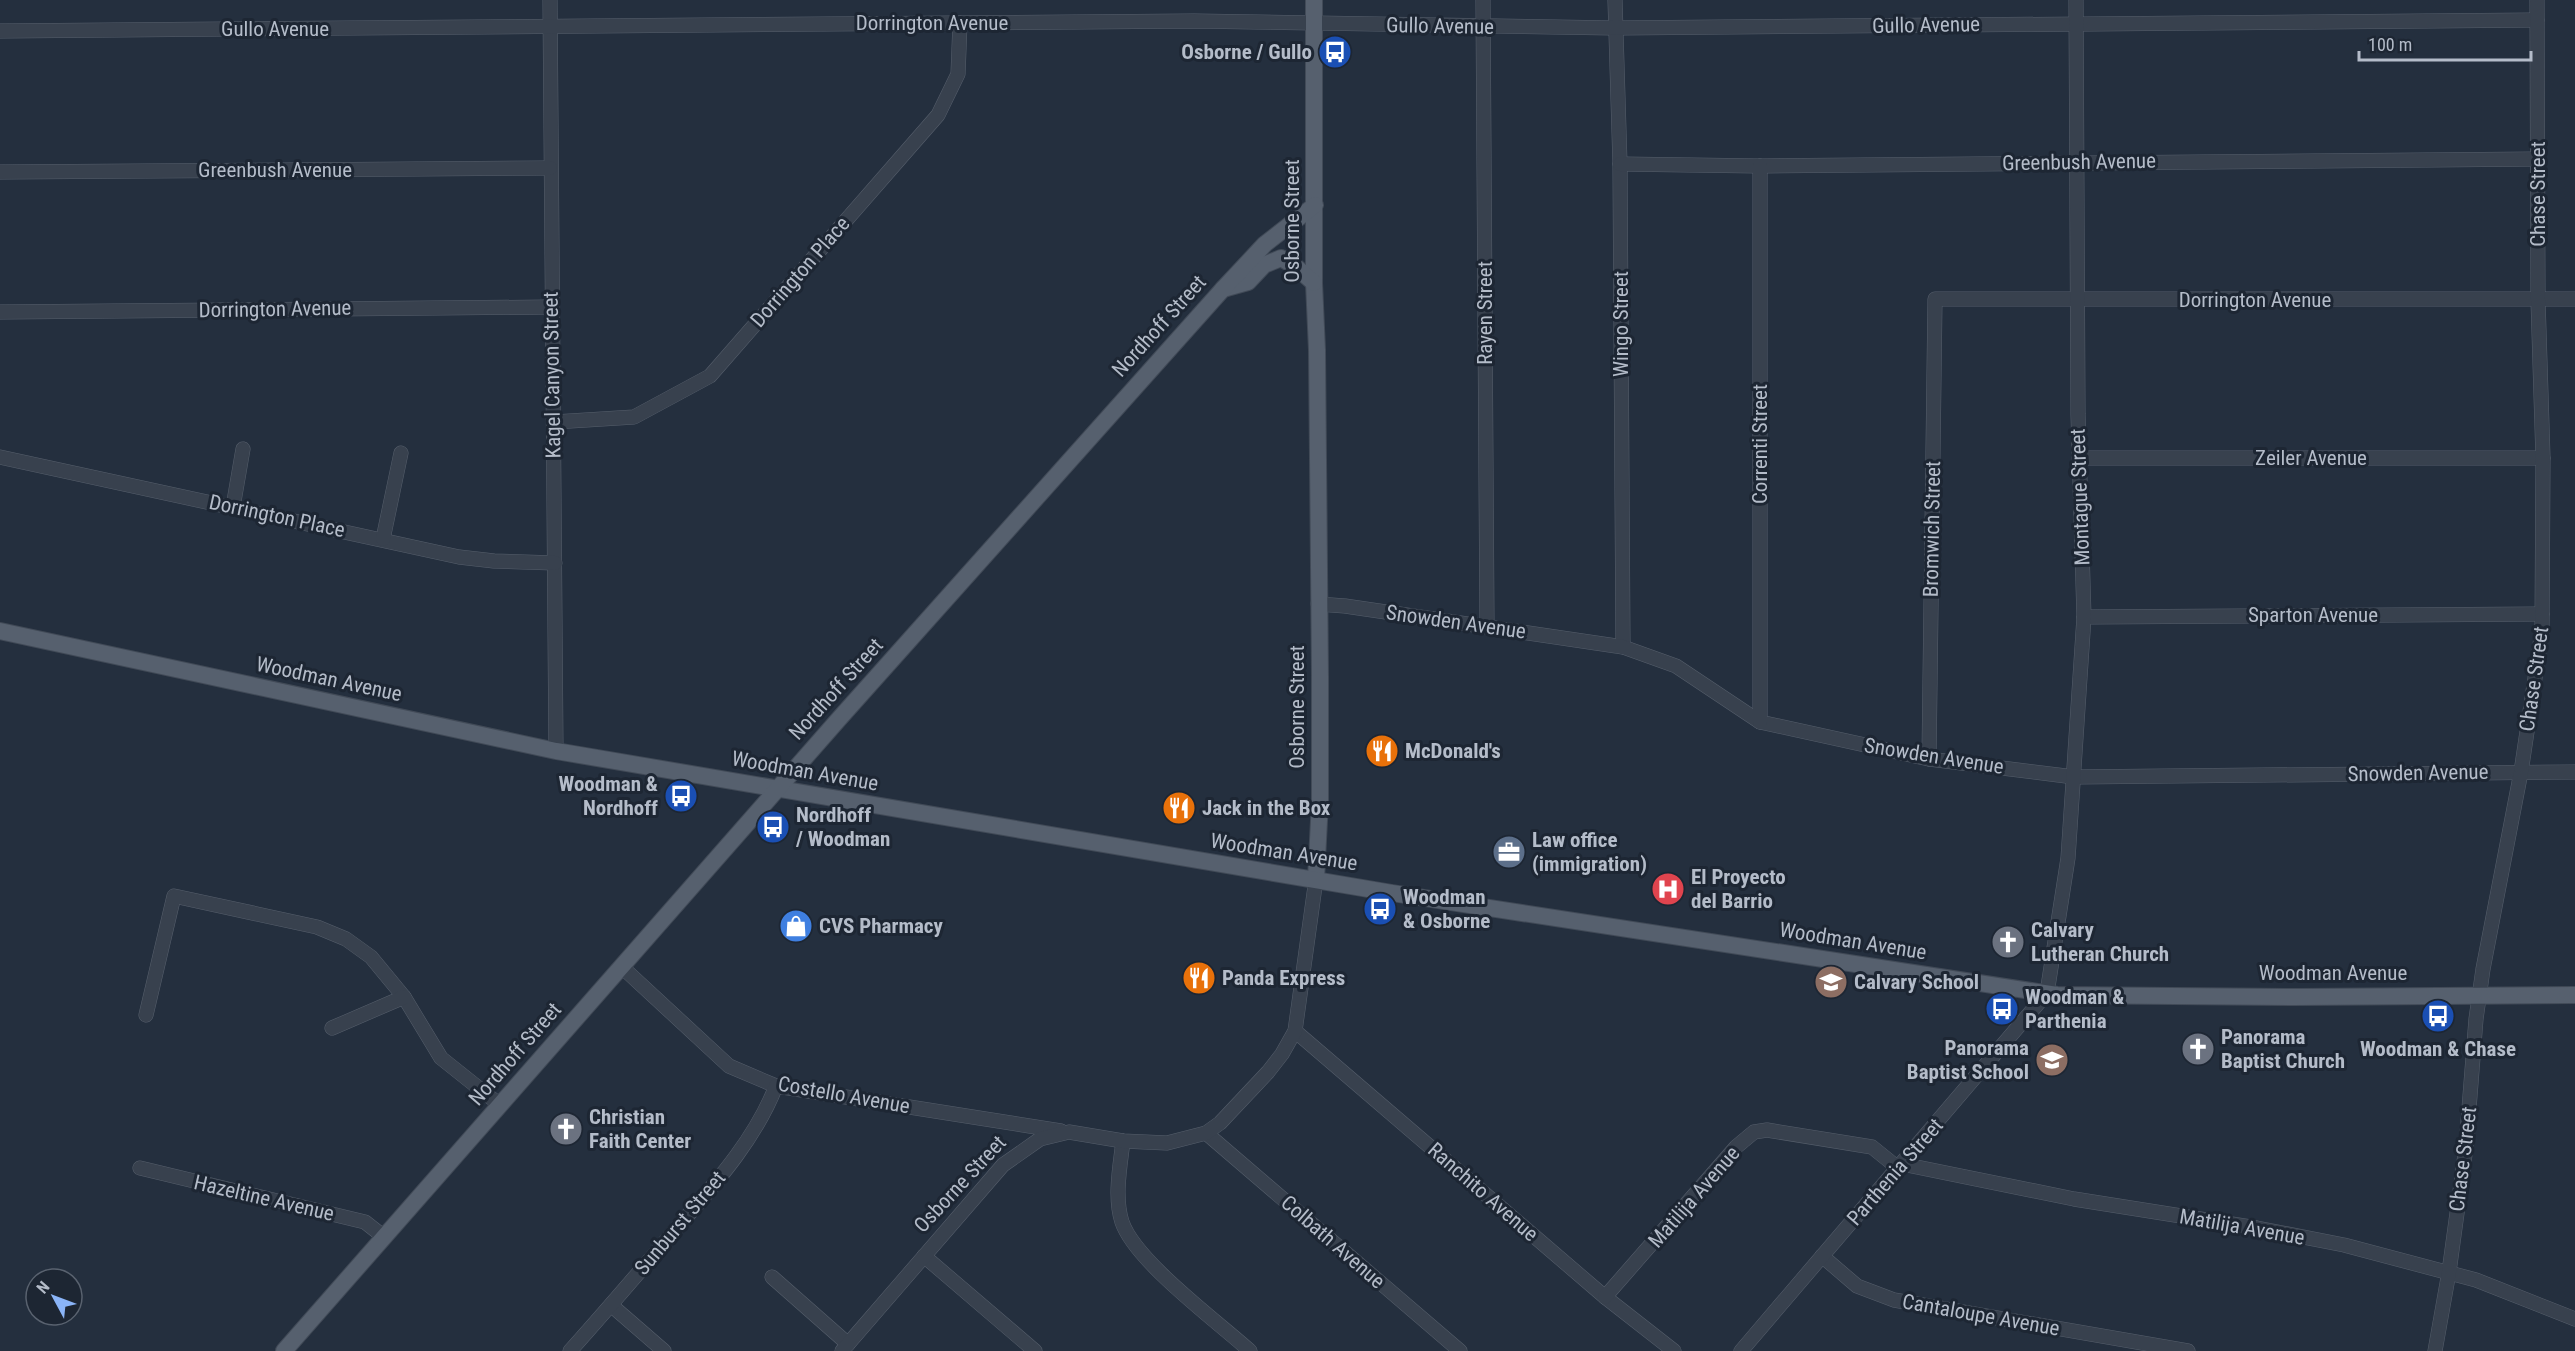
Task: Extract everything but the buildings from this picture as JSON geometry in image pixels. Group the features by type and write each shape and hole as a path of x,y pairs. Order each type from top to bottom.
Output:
{"main road":[{"name":"Osborne Street","path":"1314,0 1314,283 1317,350 1320,801 1316,879"},
{"name":"Nordhoff Street","path":"284,1351 778,788 1222,290 1265,244 1314,205"},
{"path":"1222,290 1248,282 1264,265 1281,258 1296,267 1314,283"},
{"name":"Woodman Avenue","path":"0,631 555,751 1468,905 2047,993 2147,997 2575,994"}],"street":[{"name":"Kagel Canyon Street","path":"550,0 555,751"},
{"name":"Rayen Street","path":"1483,0 1487,626"},
{"name":"Wingo Street","path":"1615,0 1620,165 1623,647"},
{"name":"Montague Street","path":"2047,993 2068,858 2084,617 2079,458 2076,0"},
{"name":"Chase Street","path":"2434,1351 2449,1272 2466,1148 2480,996 2521,772 2542,631 2543,458 2538,300 2537,0"},
{"name":"Gullo Avenue","path":"1314,22 1615,28 2537,20"},
{"name":"Dorrington Avenue","path":"551,27 1314,22"},
{"name":"Dorrington Place","path":"554,422 634,417 710,376 938,115 957,74 960,23"},
{"name":"Gullo Avenue","path":"0,31 551,27"},
{"name":"Greenbush Avenue","path":"1620,165 1760,166 2538,159"},
{"name":"Correnti Street","path":"1760,166 1760,722"},
{"name":"Greenbush Avenue","path":"0,171 550,168"},
{"name":"Dorrington Avenue","path":"1935,299 2575,299"},
{"name":"Bromwich Street","path":"1929,759 1935,299"},
{"name":"Dorrington Avenue","path":"0,312 551,307"},
{"path":"233,507 243,449"},
{"path":"383,539 401,453"},
{"name":"Dorrington Place","path":"0,457 459,556 494,561 555,563"},
{"name":"Zeiler Avenue","path":"2079,458 2543,458"},
{"name":"Snowden Avenue","path":"1318,604 1487,626 1623,647 1676,666 1760,722 1929,759 2074,777 2575,772"},
{"name":"Sparton Avenue","path":"2084,617 2542,614"},
{"name":"Osborne Street","path":"845,1347 1012,1157 1040,1139 1069,1132 1123,1141 1167,1143 1206,1132 1220,1123 1248,1095 1282,1054 1295,1030 1316,879"},
{"path":"146,1014 174,896 316,927 346,939 371,957 404,997 441,1058 500,1105"},
{"name":"Costello Avenue","path":"622,967 729,1066 776,1086 1069,1132"},
{"name":"Parthenia Street","path":"1741,1351 2047,993"},
{"path":"332,1028 404,997"},
{"name":"Ranchito Avenue","path":"1295,1030 1605,1297 1674,1351"},
{"name":"Sunburst Street","path":"570,1351 741,1150 776,1086"},
{"name":"Matilija Avenue","path":"1605,1297 1736,1147 1754,1132 1767,1130 1872,1147 1900,1166 2074,1199 2268,1230 2344,1245 2449,1272 2575,1319"},
{"name":"Colbath Avenue","path":"1206,1132 1460,1351"},
{"path":"1123,1141 1118,1199 1122,1222 1130,1239 1145,1258 1250,1351"},
{"name":"Hazeltine Avenue","path":"140,1168 365,1222 384,1237"},
{"path":"924,1256 1035,1351"},
{"name":"Cantaloupe Avenue","path":"1822,1256 1857,1286 1893,1300 2188,1351"},
{"path":"772,1278 845,1347"},
{"path":"611,1305 663,1351"}],"place":[{"name":"Osborne / Gullo","path":"1335,52"},
{"name":"McDonald's","path":"1382,751"},
{"name":"Woodman & Nordhoff","path":"681,796"},
{"name":"Jack in the Box","path":"1179,808"},
{"name":"Nordhoff / Woodman","path":"773,827"},
{"name":"Law office (immigration)","path":"1509,852"},
{"name":"El Proyecto del Barrio","path":"1668,889"},
{"name":"Woodman & Osborne","path":"1380,909"},
{"name":"CVS Pharmacy","path":"796,926"},
{"name":"Calvary Lutheran Church","path":"2008,942"},
{"name":"Panda Express","path":"1199,978"},
{"name":"Calvary School","path":"1831,982"},
{"name":"Woodman & Parthenia","path":"2002,1009"},
{"name":"Woodman & Chase","path":"2438,1016"},
{"name":"Panorama Baptist Church","path":"2198,1049"},
{"name":"Panorama Baptist School","path":"2052,1060"},
{"name":"Christian Faith Center","path":"566,1129"}]}
